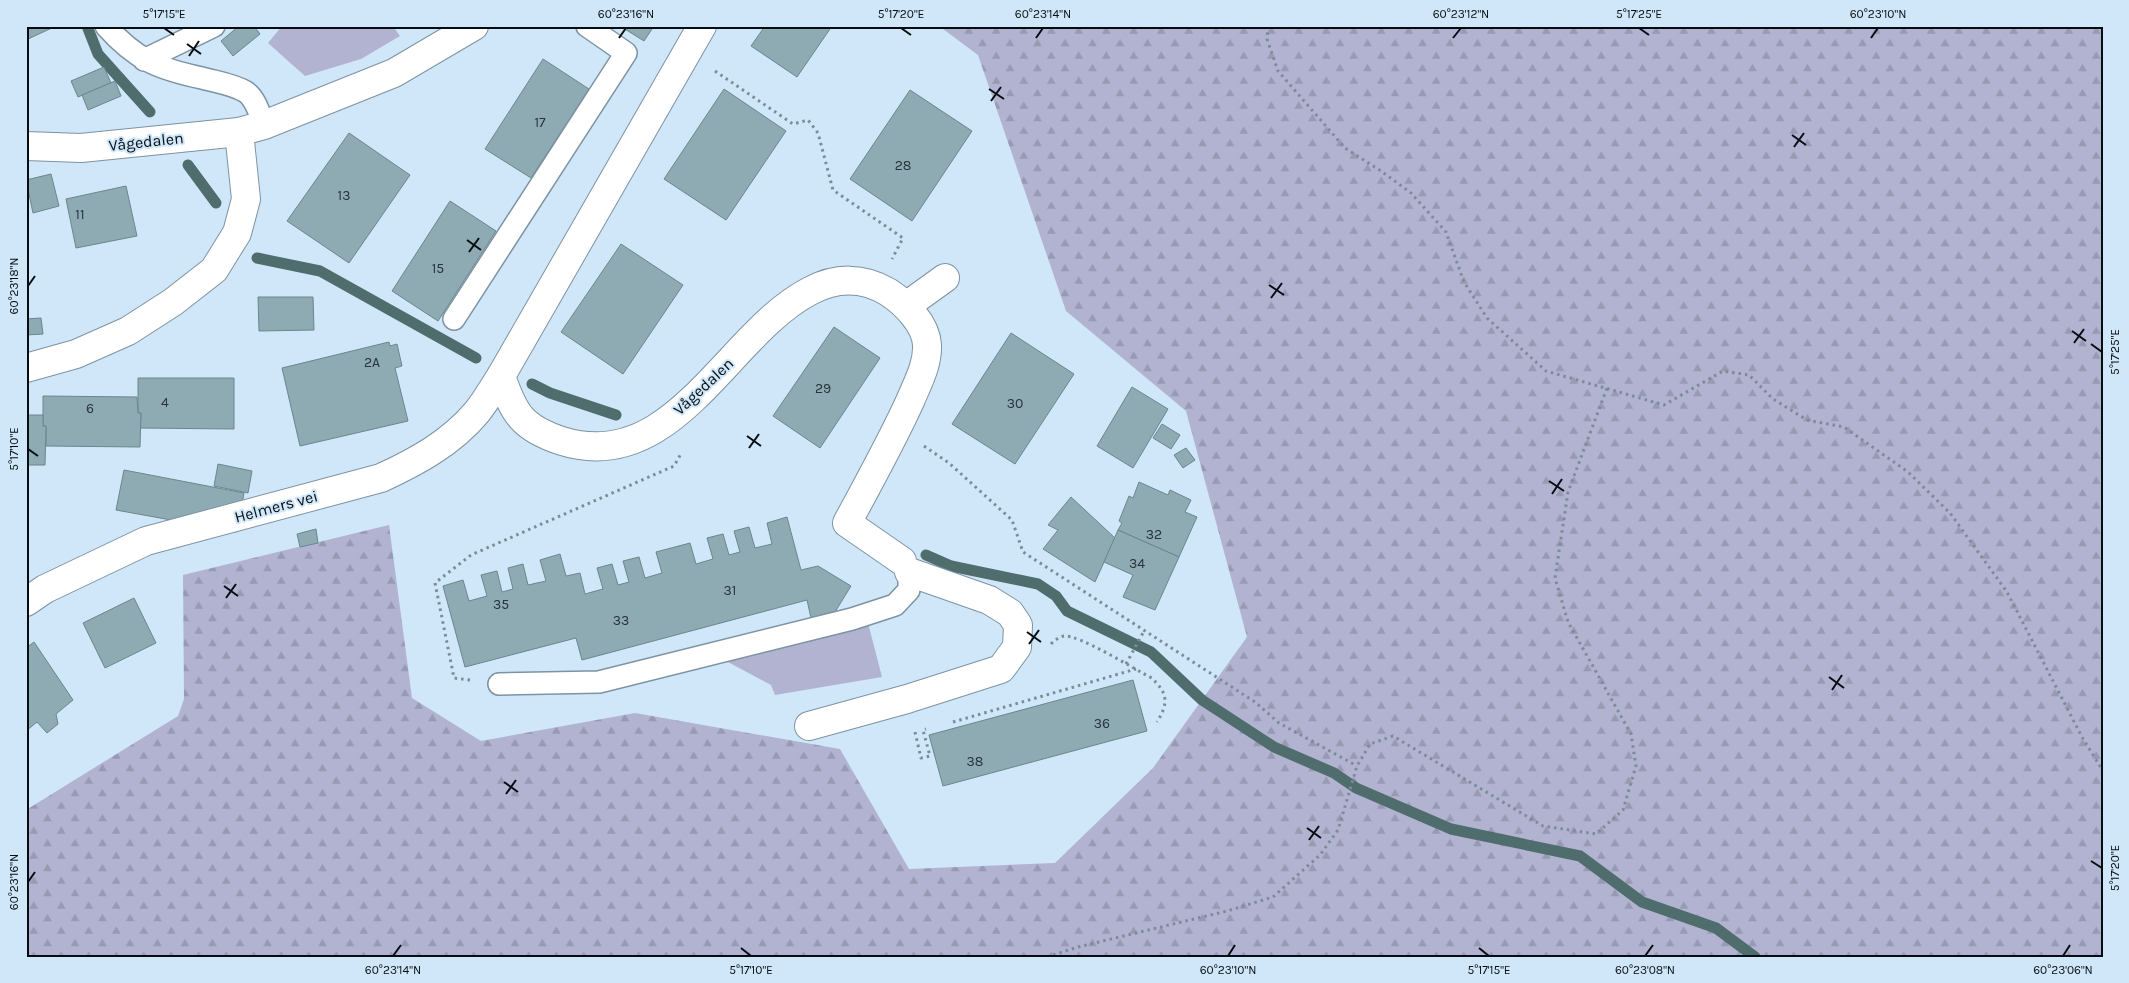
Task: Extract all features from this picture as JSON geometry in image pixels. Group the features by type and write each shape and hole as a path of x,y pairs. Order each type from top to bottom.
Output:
{"street":[{"name":"Vågedalen","path":"26,146 81,148 252,129 394,73 474,26"},
{"path":"501,376 702,26"},
{"path":"26,368 76,354 128,331 173,302 214,270 237,233 246,199 252,129"},
{"path":"906,306 945,278"},
{"name":"Vågedalen","path":"501,376 510,402 521,420 545,435 575,445 613,445 646,435 686,406 770,320 808,292 829,282 850,279 877,285 900,299 919,322 927,344 924,368 913,406 898,428 847,523 906,567 989,600 1010,613 1018,625 1016,647 1001,669 945,681 861,716 809,726"},
{"name":"Helmers vei","path":"26,602 46,589 146,541 381,478 414,463 450,438 477,412 501,376"}],"lane":[{"path":"106,26 119,40 144,60 174,72 231,85 247,93 255,103 252,129"},
{"path":"144,60 214,26"},
{"path":"454,319 626,53 587,26"},
{"path":"499,684 599,682 852,619 896,605 909,590 906,567"}],"path":[{"path":"1268,26 1267,39 1278,71 1345,148 1411,193 1446,232 1464,282 1487,318 1546,371 1664,405 1723,371 1749,375 1773,399 1807,420 1844,427 1908,472 1950,513 2008,592 2082,737 2103,771"},
{"path":"717,72 793,124 808,120 818,133 833,190 903,238 877,285"},
{"path":"1047,957 1078,947 1227,911 1273,897 1320,855 1338,830 1357,766 1370,744 1393,736 1543,826 1596,834 1623,810 1636,766 1630,734 1568,622 1555,578 1568,492 1606,388"},
{"path":"499,684 454,678 435,583 471,554 674,466 689,438 686,406"},
{"path":"937,454 1012,520 1023,552 1255,702 1279,723 1357,766"},
{"path":"1127,663 1144,631"},
{"path":"1050,645 1060,637 1067,636 1127,663 1150,677 1163,691 1165,698 1164,707 1157,722"},
{"path":"948,723 1136,669"},
{"path":"913,724 921,758 930,756 923,730 931,728"}],"green space":[{"path":"282,26 393,26 400,36 361,59 305,76 268,43"},
{"path":"939,26 2103,26 2103,957 26,957 26,810 178,716 184,699 183,575 389,525 412,698 481,741 635,713 840,749 909,869 1055,863 1153,768 1247,637 1186,411 1066,311 978,55"},
{"path":"868,623 882,677 775,695 771,685 724,660"}],"building":[{"path":"26,26 56,26 26,40"},
{"path":"239,26 254,26 260,34 233,56 221,41"},
{"path":"620,26 654,26 644,41"},
{"path":"765,26 832,26 797,77 751,46"},
{"path":"543,59 589,89 531,178 485,149"},
{"path":"104,67 111,83 78,97 71,81"},
{"path":"115,81 121,96 88,110 82,95"},
{"path":"724,89 786,131 726,220 664,179"},
{"path":"910,90 972,131 912,221 850,179"},
{"path":"349,133 410,175 349,263 287,221"},
{"path":"51,174 59,206 33,213 26,180"},
{"path":"126,186 137,236 76,248 66,199"},
{"path":"450,201 496,231 438,321 392,291"},
{"path":"621,244 683,285 623,374 561,332"},
{"path":"258,297 313,297 314,330 259,331"},
{"path":"41,318 43,334 26,335 26,319"},
{"path":"834,327 880,358 820,448 773,416"},
{"path":"1011,333 1074,374 1015,464 952,424"},
{"path":"389,342 390,346 397,344 402,366 395,368 408,421 300,446 282,368"},
{"path":"138,378 234,378 234,429 140,428 141,413 138,413"},
{"path":"1132,387 1168,409 1133,468 1097,446"},
{"path":"43,396 137,397 138,413 141,413 140,447 46,446 46,426 43,426"},
{"path":"26,415 43,415 43,426 46,426 45,465 26,465"},
{"path":"1162,424 1180,435 1171,449 1153,438"},
{"path":"1186,448 1195,460 1183,468 1174,455"},
{"path":"218,464 252,471 248,493 214,486"},
{"path":"124,470 244,493 237,532 116,510"},
{"path":"1139,482 1168,495 1170,490 1191,500 1185,512 1197,517 1179,557 1118,530 1122,523 1119,521 1129,496 1133,498"},
{"path":"1071,497 1115,538 1095,582 1043,549 1058,530 1048,525"},
{"path":"787,517 801,570 818,566 851,586 835,612 811,618 807,600 582,660 576,638 465,667 443,586 463,580 469,601 487,596 481,575 497,571 502,592 513,589 508,568 523,564 528,585 546,581 540,560 560,554 566,576 580,573 585,594 603,589 597,568 612,564 618,585 629,582 623,561 639,557 645,578 662,573 656,552 690,543 696,564 713,559 707,538 723,534 729,555 740,552 734,531 749,527 755,548 772,544 767,523"},
{"path":"316,529 318,543 300,547 297,534"},
{"path":"1118,530 1179,557 1155,610 1123,597 1133,575 1104,562"},
{"path":"134,598 156,643 105,668 83,623"},
{"path":"34,642 73,700 56,714 58,724 47,733 37,722 26,731 26,648"},
{"path":"1133,680 1147,731 943,786 929,735"}],"waterway":[{"path":"87,26 98,54 150,112"},
{"path":"188,165 216,203"},
{"path":"257,258 320,271 476,358"},
{"path":"532,384 550,393 616,415"},
{"path":"926,555 951,566 1038,584 1056,596 1067,611 1151,652 1202,700 1274,747 1334,773 1356,788 1451,829 1580,856 1642,902 1716,928 1755,957"}]}
